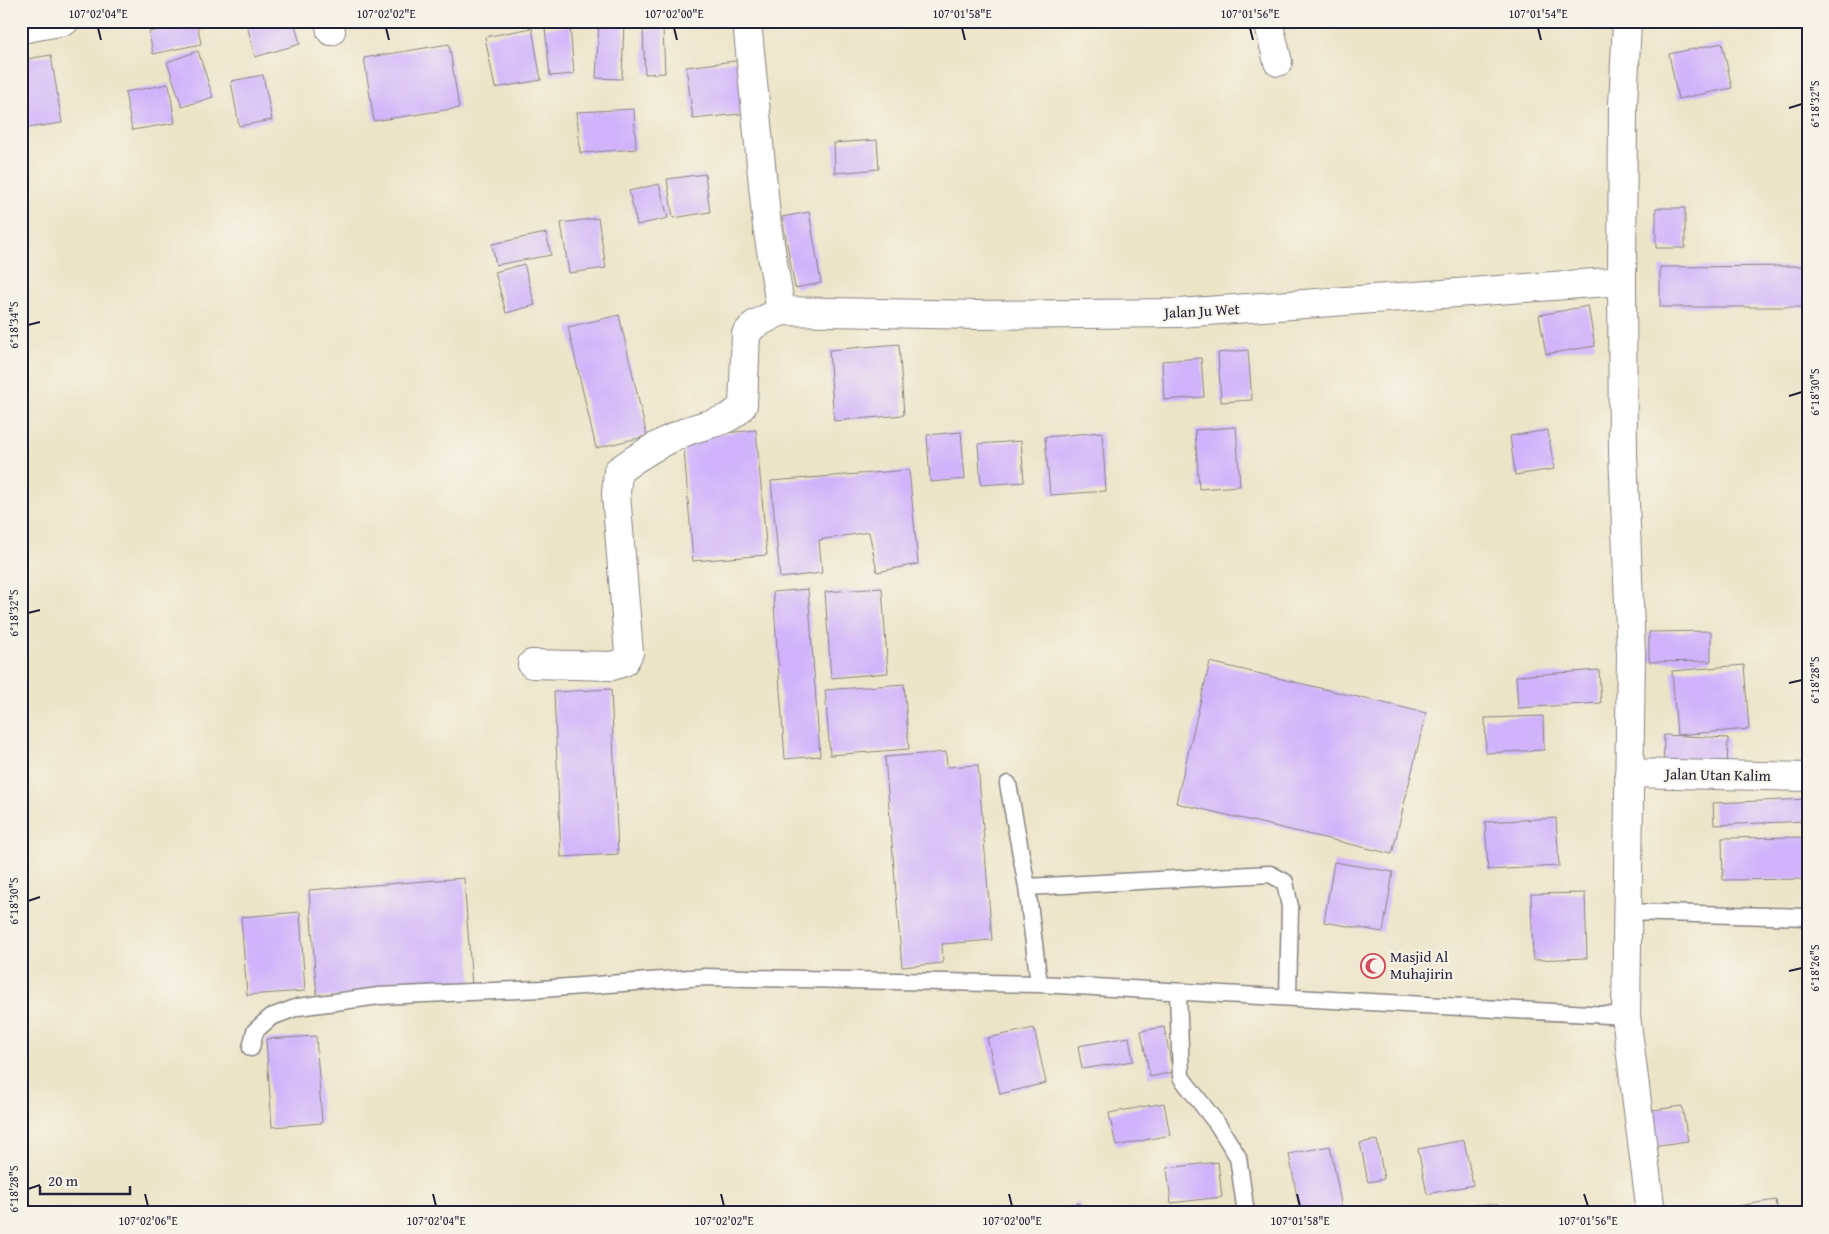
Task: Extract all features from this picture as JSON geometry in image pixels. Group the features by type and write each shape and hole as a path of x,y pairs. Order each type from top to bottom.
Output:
{"street":[{"path":"21,29 65,21"},
{"path":"532,664 612,666 624,662 628,653 616,494 618,472 630,462 685,432 736,414 743,405 746,334 754,325 781,311 767,226 747,21"},
{"path":"1268,21 1278,62"},
{"path":"1627,21 1622,281 1622,452 1631,654 1626,1016 1651,1213"},
{"name":"Jalan Ju Wet","path":"781,311 977,315 1178,314 1622,281"},
{"name":"Jalan Utan Kalim","path":"1629,773 1808,777"}],"lane":[{"path":"1008,784 1027,887 1039,984"},
{"path":"1027,887 1270,874 1285,882 1290,907 1288,998"},
{"path":"1628,912 1808,917"},
{"path":"251,1048 255,1031 270,1017 298,1007 379,996 541,989 704,977 1039,984 1626,1016"},
{"path":"1178,992 1181,1077 1218,1125 1238,1157 1246,1213"}],"building":[{"path":"246,21 294,21 300,44 255,57"},
{"path":"599,21 624,21 622,79 596,78"},
{"path":"197,22 201,44 153,54 149,32"},
{"path":"570,26 574,74 550,76 545,28"},
{"path":"532,28 541,80 495,88 485,37"},
{"path":"663,29 665,73 645,74 643,30"},
{"path":"1722,43 1732,88 1678,99 1669,54"},
{"path":"449,44 459,108 374,121 364,58"},
{"path":"198,51 213,97 182,107 167,62"},
{"path":"51,55 62,123 21,129 21,60"},
{"path":"743,60 749,113 693,119 686,67"},
{"path":"263,75 272,120 239,126 231,81"},
{"path":"169,84 175,123 132,130 125,92"},
{"path":"634,109 636,149 580,153 577,112"},
{"path":"877,140 879,169 835,173 834,143"},
{"path":"705,174 710,212 673,218 667,179"},
{"path":"659,184 668,218 637,225 629,191"},
{"path":"1656,208 1685,208 1685,248 1656,248"},
{"path":"809,212 821,283 795,288 782,217"},
{"path":"598,218 606,268 569,273 561,223"},
{"path":"546,233 551,255 496,265 492,244"},
{"path":"524,264 535,305 506,313 495,272"},
{"path":"1808,266 1808,307 1660,307 1660,267"},
{"path":"1588,306 1595,346 1546,354 1539,315"},
{"path":"619,315 647,436 596,448 568,327"},
{"path":"899,344 904,415 834,421 829,350"},
{"path":"1248,350 1252,400 1221,402 1218,353"},
{"path":"1201,358 1204,397 1164,400 1162,361"},
{"path":"1236,427 1240,486 1199,489 1195,430"},
{"path":"756,430 767,555 693,561 683,437"},
{"path":"1548,430 1554,469 1515,475 1510,436"},
{"path":"961,432 965,479 930,482 927,435"},
{"path":"1102,432 1106,491 1050,495 1045,437"},
{"path":"1021,441 1024,482 981,485 978,444"},
{"path":"909,470 918,564 877,572 869,532 819,540 822,573 780,578 771,481"},
{"path":"882,588 888,673 831,678 825,592"},
{"path":"808,589 820,756 785,759 773,592"},
{"path":"1711,631 1711,661 1649,662 1649,632"},
{"path":"1210,662 1426,713 1392,854 1176,803"},
{"path":"1744,665 1749,729 1677,735 1672,671"},
{"path":"1599,670 1601,703 1518,708 1516,676"},
{"path":"904,684 909,749 830,755 825,690"},
{"path":"611,689 618,854 561,857 554,692"},
{"path":"1543,716 1544,750 1486,753 1485,718"},
{"path":"1664,735 1728,738 1727,774 1663,772"},
{"path":"946,752 947,767 978,765 992,940 942,944 943,963 902,967 885,757"},
{"path":"1808,799 1808,821 1714,825 1713,803"},
{"path":"1556,818 1559,866 1488,870 1485,822"},
{"path":"1808,837 1808,879 1723,880 1722,838"},
{"path":"1334,862 1393,872 1383,932 1324,922"},
{"path":"464,878 472,987 317,998 309,890"},
{"path":"1585,893 1587,958 1533,960 1531,894"},
{"path":"300,912 305,991 247,995 241,917"},
{"path":"1164,1027 1173,1072 1150,1077 1141,1031"},
{"path":"1034,1028 1046,1083 1000,1094 987,1038"},
{"path":"316,1036 322,1123 272,1127 266,1039"},
{"path":"1129,1037 1133,1061 1082,1069 1078,1046"},
{"path":"1164,1103 1170,1135 1116,1146 1109,1113"},
{"path":"1682,1106 1688,1141 1652,1146 1646,1111"},
{"path":"1377,1140 1384,1179 1368,1182 1360,1143"},
{"path":"1464,1140 1473,1185 1427,1194 1418,1149"},
{"path":"1330,1146 1343,1213 1300,1213 1289,1154"},
{"path":"1218,1162 1222,1197 1171,1203 1167,1168"},
{"path":"1776,1200 1778,1213 1700,1213 1700,1212"},
{"path":"1079,1203 1082,1213 1059,1213 1058,1210"},
{"path":"1498,1204 1498,1213 1463,1213 1463,1205"}],"place":[{"name":"Masjid Al Muhajirin","path":"1373,966"}]}
